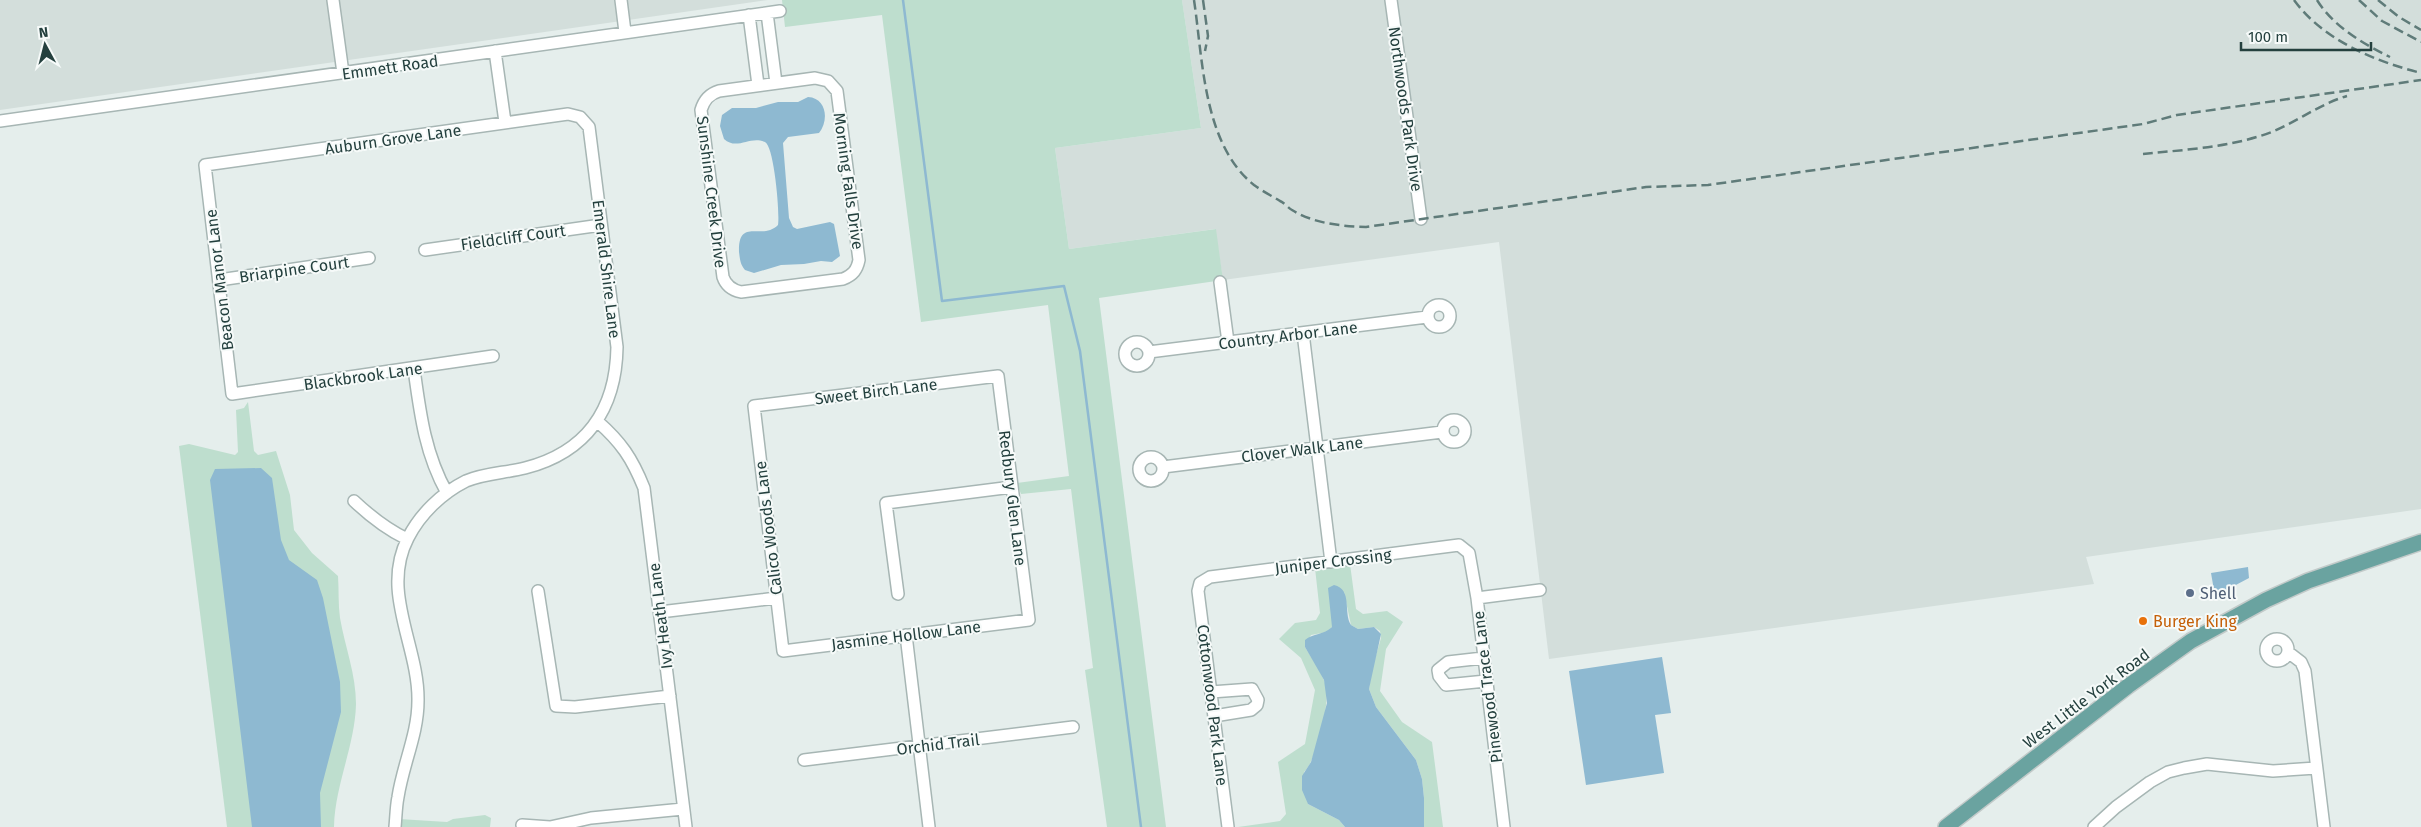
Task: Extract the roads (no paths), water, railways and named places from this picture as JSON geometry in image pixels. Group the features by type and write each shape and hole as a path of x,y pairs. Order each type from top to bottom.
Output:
{"main road":[{"name":"West Little York Road","path":"1946,827 2128,686 2191,641 2266,600 2308,581 2421,542"}],"street":[{"path":"333,0 343,74"},
{"path":"621,0 625,32"},
{"name":"Northwoods Park Drive","path":"1391,0 1421,219"},
{"name":"Emmett Road","path":"0,121 780,11"},
{"path":"749,15 758,86 776,83 767,13"},
{"path":"754,53 772,50"},
{"path":"495,51 506,122"},
{"name":"Morning Falls Drive","path":"728,286 741,292 843,279 855,272 859,260 837,91 828,81 815,78 776,83"},
{"name":"Sunshine Creek Drive","path":"728,286 723,277 701,110 707,97 719,91 758,86"},
{"name":"Auburn Grove Lane","path":"205,165 568,114 580,117"},
{"name":"Emerald Shire Lane","path":"395,827 398,796 411,748 418,701 412,652 401,615 397,589 400,564 408,539 430,507 466,481 485,474 524,468 552,460 573,447 597,421 611,394 617,368 617,347 589,127 580,117"},
{"name":"Beacon Manor Lane","path":"205,165 232,394"},
{"name":"Fieldcliff Court","path":"425,250 601,225"},
{"name":"Briarpine Court","path":"219,280 369,258"},
{"path":"1220,282 1228,342"},
{"name":"Country Arbor Lane","path":"1149,352 1427,317"},
{"path":"1303,332 1331,562"},
{"name":"Blackbrook Lane","path":"232,394 493,356"},
{"path":"414,369 426,446 447,493"},
{"name":"Sweet Birch Lane","path":"754,406 998,376"},
{"name":"Redbury Glen Lane","path":"998,376 1030,620"},
{"name":"Calico Woods Lane","path":"754,406 783,651"},
{"name":"Ivy Heath Lane","path":"597,421 615,437 632,460 644,488 686,827"},
{"name":"Clover Walk Lane","path":"1162,467 1442,432"},
{"path":"898,594 886,503 1012,487"},
{"path":"354,500 372,519 390,531 408,539"},
{"name":"Juniper Crossing","path":"1200,583 1210,577 1459,545 1466,549"},
{"name":"Pinewood Trace Lane","path":"1466,549 1469,553 1477,598 1504,827"},
{"name":"Cottonwood Park Lane","path":"1200,583 1198,591 1228,827"},
{"path":"1477,598 1540,590"},
{"path":"538,591 556,706 575,707 670,696"},
{"path":"660,612 776,598"},
{"name":"Jasmine Hollow Lane","path":"783,651 1030,620"},
{"path":"906,635 929,827"},
{"path":"2288,652 2301,662 2305,672 2324,827"},
{"path":"1483,658 1448,662 1438,670 1439,676 1446,685 1486,681"},
{"path":"1211,692 1252,689 1258,700 1257,705 1251,710 1214,716"},
{"name":"Orchid Trail","path":"804,760 1073,727"},
{"path":"2094,827 2116,807 2150,782 2168,772 2207,764 2273,771 2316,768"},
{"path":"522,825 550,827 591,818 683,809"}],"water":[{"path":"808,97 819,101 825,117 819,133 788,137 783,143 789,218 793,227 797,229 830,222 834,224 840,256 832,262 821,261 781,265 754,273 745,270 741,264 739,252 742,235 752,231 765,231 778,225 776,180 771,155 765,142 754,140 734,144 724,139 720,126 722,115 732,108 756,108 778,102 798,102"},
{"path":"261,468 272,478 281,540 289,560 317,580 323,598 340,682 341,712 320,793 321,827 252,827 210,480 215,469"},
{"path":"2248,567 2249,578 2215,596 2211,573"},
{"path":"1334,585 1344,591 1351,625 1358,629 1374,627 1381,634 1369,689 1376,707 1416,760 1422,779 1424,827 1345,827 1339,820 1308,804 1302,790 1302,776 1311,762 1327,703 1324,680 1305,647 1305,640 1332,627 1328,588"},
{"path":"1662,657 1671,713 1655,715 1664,773 1586,785 1569,671"}],"waterway":[{"path":"903,0 942,301 1064,286 1080,351 1141,827"}],"railway":[{"path":"1194,0 1208,100 1224,147 1237,168 1254,185 1301,215 1328,223 1357,227 1646,187 1708,185 2143,124 2177,115 2421,80"},
{"path":"1203,0 1208,36 1205,51"},
{"path":"2294,0 2319,27 2335,38 2385,62 2421,73"},
{"path":"2317,0 2340,26 2369,46 2390,57"},
{"path":"2359,0 2382,21 2421,42"},
{"path":"2378,0 2399,17 2421,30"},
{"path":"2143,154 2187,150 2246,140 2271,132 2347,96"}],"place":[{"name":"Shell","path":"2190,593"},
{"name":"Burger King","path":"2143,621"}]}
